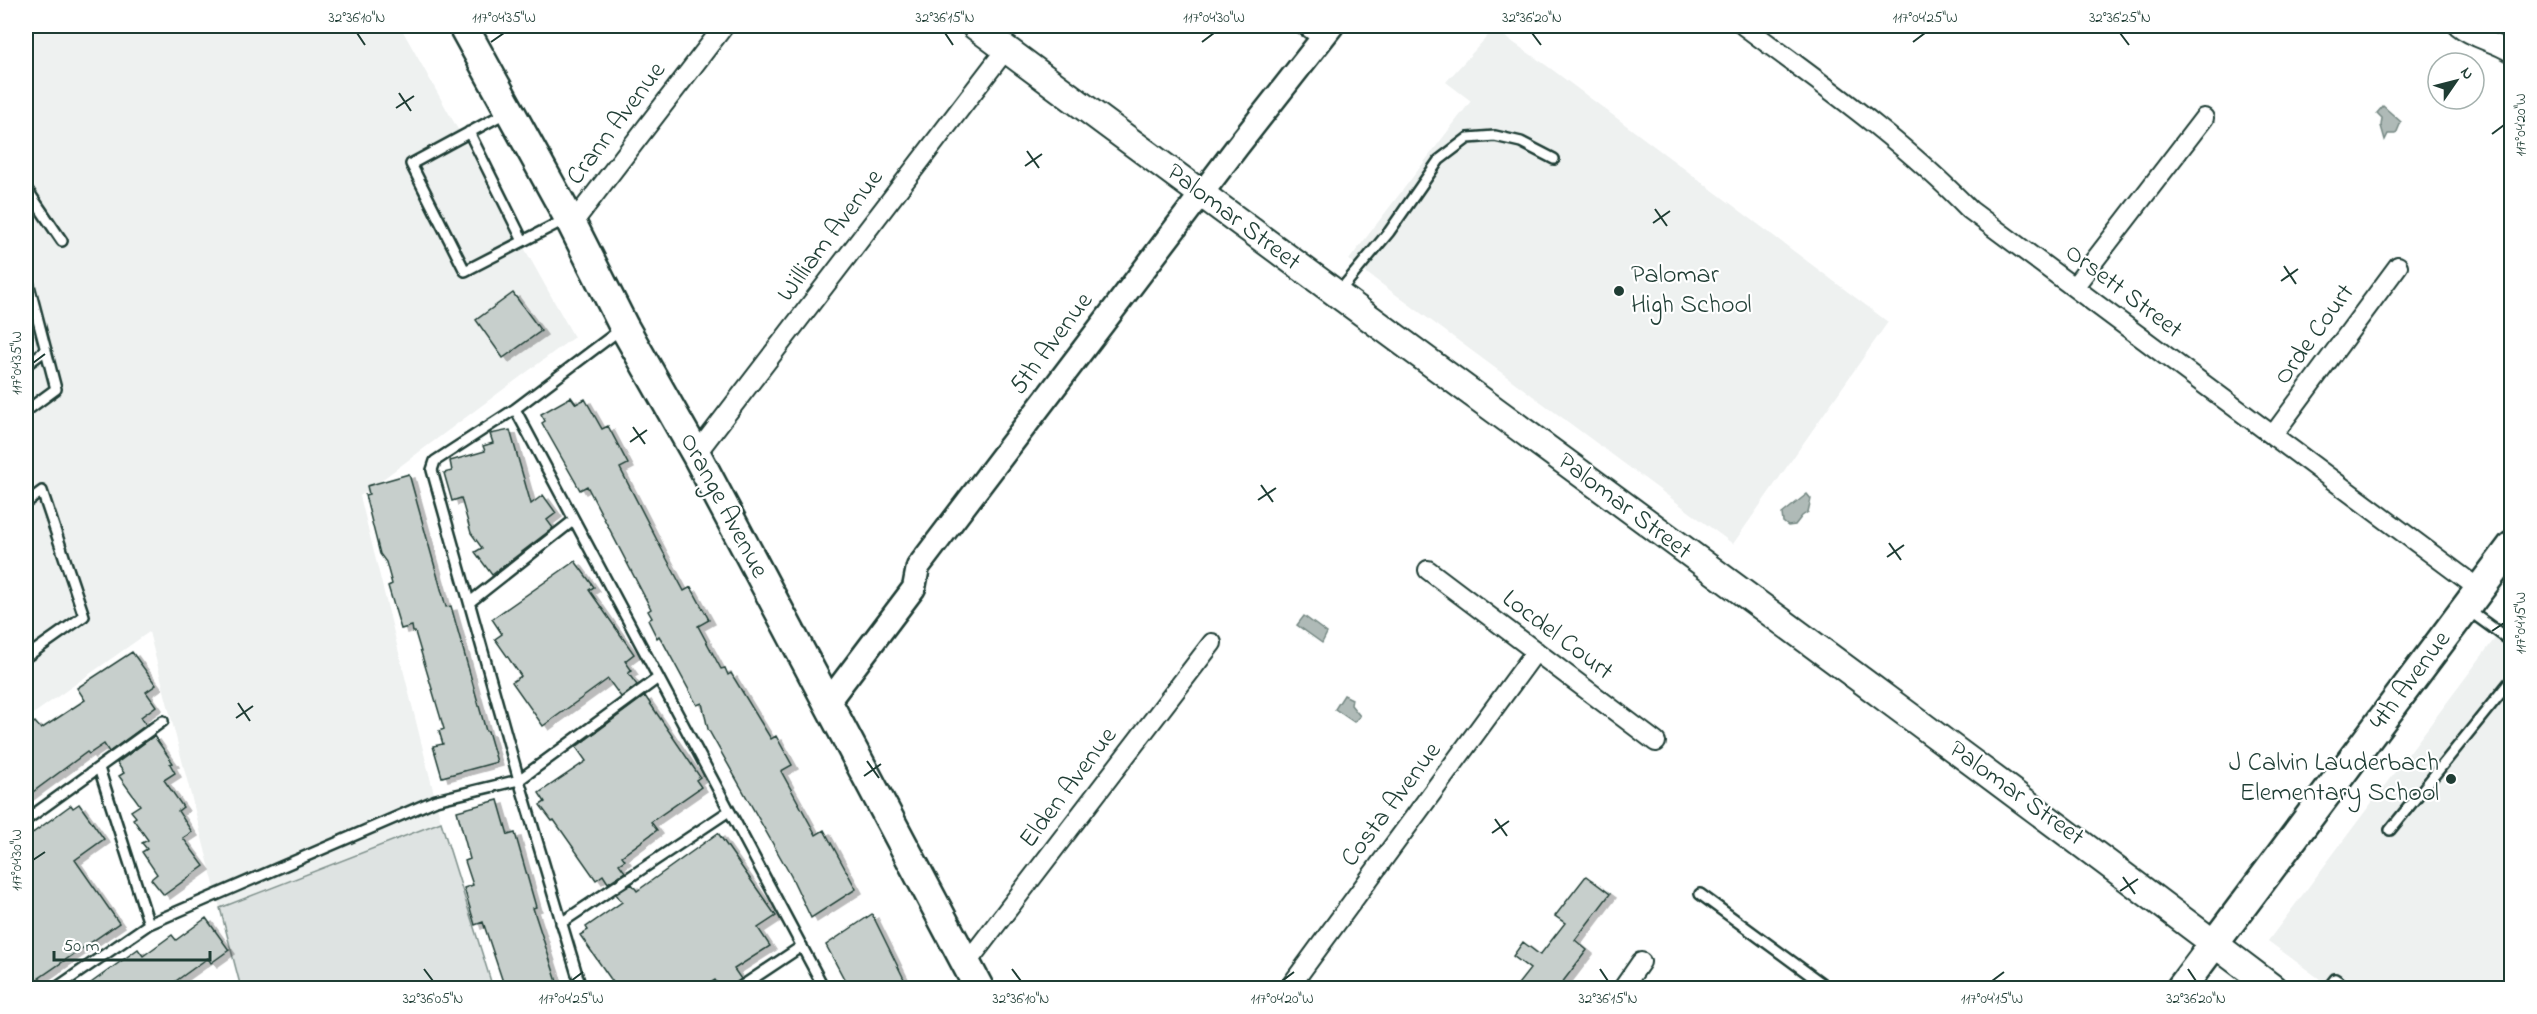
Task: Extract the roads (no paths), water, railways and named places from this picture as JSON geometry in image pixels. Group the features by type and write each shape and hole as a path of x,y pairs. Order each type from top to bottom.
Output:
{"main road":[{"name":"Orange Avenue","path":"463,26 570,221 624,327 696,454 972,976"},
{"name":"Palomar Street","path":"975,26 1984,770 2098,855 2169,912 2273,988"},
{"name":"4th Avenue","path":"2181,988 2511,546"}],"street":[{"name":"Crann Avenue","path":"570,221 724,26"},
{"name":"Orsett Street","path":"1744,26 1900,144 1970,210 2273,435 2473,598"},
{"path":"2458,26 2472,36 2509,46"},
{"name":"5th Avenue","path":"828,702 914,588 918,567 1326,33"},
{"name":"William Avenue","path":"696,454 1006,49"},
{"path":"2074,287 2204,118"},
{"name":"Orde Court","path":"2273,435 2398,266"},
{"name":"Locdel Court","path":"1428,570 1656,742"},
{"name":"Elden Avenue","path":"972,976 1212,643"},
{"name":"Costa Avenue","path":"1288,988 1536,651"},
{"path":"1623,988 1641,962"}],"lane":[{"path":"1299,26 1326,33"},
{"path":"509,110 411,164 465,271 523,241 570,221"},
{"path":"469,132 523,241"},
{"path":"1337,294 1389,232 1439,160 1468,138 1495,136 1521,142 1554,159"},
{"path":"26,188 62,241"},
{"path":"26,274 56,389 26,411"},
{"path":"581,988 519,780 432,470 435,461 515,409 624,327"},
{"path":"26,364 46,350"},
{"path":"515,409 824,988"},
{"path":"26,503 42,491 84,616 26,657"},
{"path":"470,602 574,520"},
{"path":"2473,598 2511,642"},
{"path":"56,988 149,924 436,800 519,780 658,678"},
{"path":"2390,830 2511,679"},
{"path":"26,820 163,721"},
{"path":"99,768 149,924"},
{"path":"561,923 729,811"},
{"path":"1700,894 1828,988"},
{"path":"739,988 802,946"},
{"path":"2328,988 2335,979 2348,988"}],"place":[{"name":"Palomar High School","path":"1619,291"},
{"name":"J Calvin Lauderbach Elementary School","path":"2451,779"}]}
